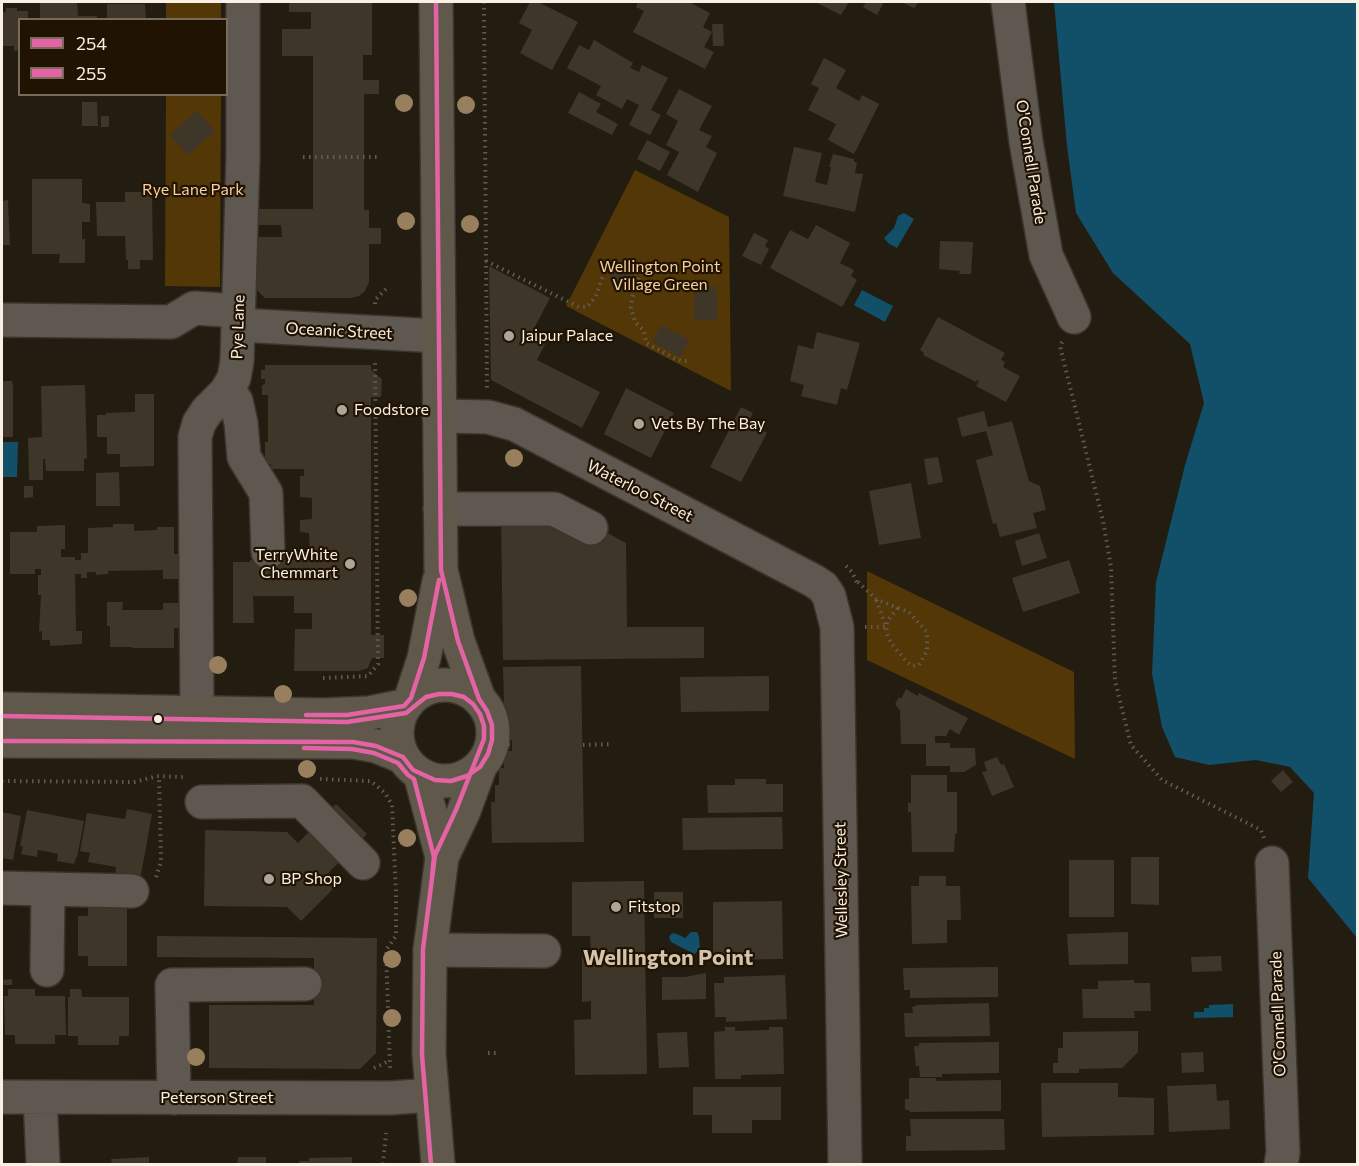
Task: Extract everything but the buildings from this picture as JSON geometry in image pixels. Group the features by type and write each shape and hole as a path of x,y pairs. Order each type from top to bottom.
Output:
{"main road":[{"path":"436,2 441,570 424,658 408,702 398,720 397,735 411,766 442,857"},
{"path":"438,1164 429,1054 430,950 442,857 463,813 492,740 492,725 479,699 458,640 441,570"},
{"path":"17,709 347,715 408,702 423,690 438,686 453,686 467,690 479,699"},
{"path":"17,709 164,727 178,733 183,741"},
{"path":"2,741 353,742 376,746 435,780 451,781 467,776 480,767"}],"street":[{"name":"Pye Lane","path":"197,712 195,437 199,423 207,411 226,392 234,378 237,361 243,156 243,2"},
{"name":"O'Connell Parade","path":"1008,2 1026,141 1046,255 1074,317"},
{"name":"Oceanic Street","path":"2,320 171,322 194,308 239,318 439,336"},
{"path":"226,392 236,401 241,423 244,458 266,493 267,552"},
{"name":"Waterloo Street","path":"439,416 480,416 514,424 823,587 843,589"},
{"path":"440,509 554,508 591,528"},
{"name":"Wellesley Street","path":"843,589 835,611 845,1164"},
{"path":"195,790 302,801 363,863"},
{"name":"O'Connell Parade","path":"1272,863 1283,1142 1281,1164"},
{"path":"2,888 132,891"},
{"path":"47,970 48,890"},
{"path":"430,950 544,951"},
{"path":"174,1098 172,985 305,984"},
{"name":"Peterson Street","path":"2,1097 390,1098 432,1095"},
{"path":"40,1097 43,1164"}],"path":[{"path":"484,2 487,396"},
{"path":"303,157 380,157"},
{"path":"486,261 579,308 587,307 596,296 606,266 610,263 618,263 634,269 639,277 631,308 635,322 644,331 646,343 683,362 690,361"},
{"path":"1074,317 1060,346 1103,521 1111,567 1115,681 1131,745 1162,780 1261,830 1272,863"},
{"path":"323,678 368,676 378,664 375,359"},
{"path":"843,589 876,599 909,612 927,632 927,651 919,665 912,666 891,643 876,599"},
{"path":"886,627 898,608"},
{"path":"858,627 886,627"},
{"path":"583,745 613,744"},
{"path":"2,781 134,782 159,776 195,790"},
{"path":"132,891 150,884 157,875 161,862 159,776"},
{"path":"311,778 371,781 385,792 392,805 396,936 386,950 390,1068"},
{"path":"390,1053 396,1054"},
{"path":"488,1053 496,1053"},
{"path":"365,1068 373,1068 390,1061"},
{"path":"383,1164 386,1133"}],"green space":[{"path":"166,2 221,2 221,18 166,18"},
{"name":"Rye Lane Park","path":"166,96 221,96 220,287 165,286"},
{"name":"Wellington Point Village Green","path":"635,170 729,217 731,391 566,306"},
{"path":"867,571 1074,672 1075,759 867,660"}],"water":[{"path":"1054,2 1357,2 1357,938 1308,878 1314,793 1290,767 1256,760 1209,765 1175,757 1162,727 1152,674 1156,582 1185,465 1204,403 1190,344 1113,273 1076,213 1067,146"},
{"path":"904,213 914,219 897,248 884,238 894,228 898,216"},
{"path":"862,290 893,306 885,322 854,305"},
{"path":"3,442 18,442 17,477 2,477"},
{"path":"691,932 697,932 699,937 700,950 694,954 671,942 669,937 672,933 685,938"},
{"path":"1233,1004 1233,1017 1194,1018 1194,1012 1204,1012 1204,1008 1209,1008 1209,1005"}],"transit line":[{"name":"254","path":"2,741 353,742 376,746 403,757 413,770 435,780 451,781 467,776 480,767 488,754 492,740 492,725 479,699 458,641 441,570 436,2"},
{"name":"254","path":"306,715 347,715 404,706 411,698 424,658 439,580"},
{"name":"255","path":"2,716 347,722 406,713 426,697 439,694 464,697 473,704 484,726 484,739 456,810 435,855 423,949 422,1055 431,1164"},
{"name":"255","path":"304,748 352,749 374,753 398,763 414,779 434,857 432,876"}],"place":[{"name":"Jaipur Palace","path":"509,336"},
{"name":"Foodstore","path":"342,410"},
{"name":"Vets By The Bay","path":"639,424"},
{"name":"TerryWhite Chemmart","path":"350,564"},
{"name":"BP Shop","path":"269,879"},
{"name":"Fitstop","path":"616,907"}],"district":[{"name":"Wellington Point","path":"668,958"}]}
